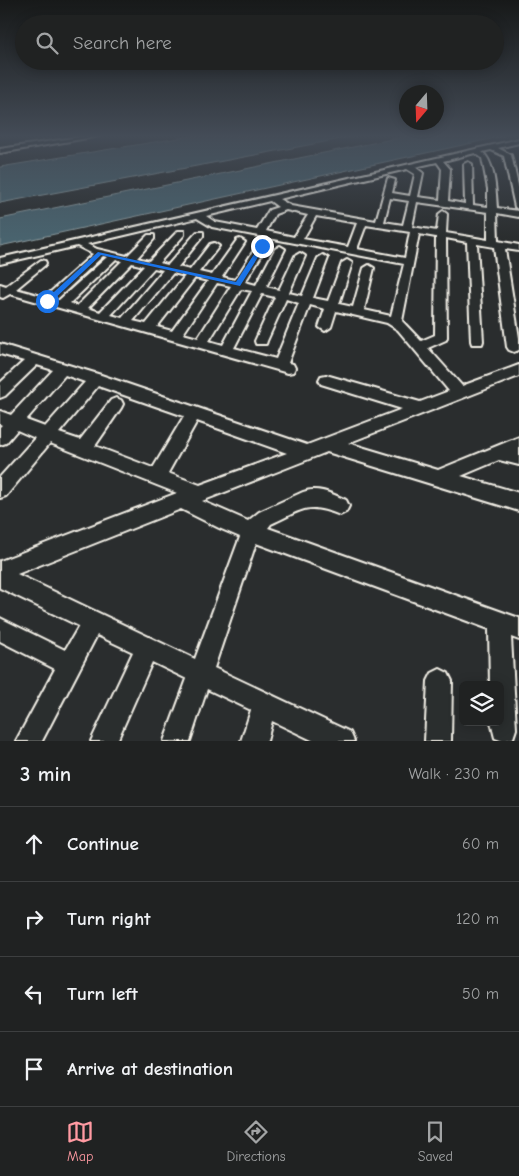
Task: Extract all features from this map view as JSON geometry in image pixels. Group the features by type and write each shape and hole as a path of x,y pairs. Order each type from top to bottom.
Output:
{"street":[{"path":"0,261 389,171"},
{"path":"396,322 410,262 413,199 419,173 416,171"},
{"path":"419,347 441,337 441,235 446,171"},
{"path":"468,171 469,207"},
{"path":"496,171 509,186 519,207"},
{"path":"508,171 509,186 491,210 514,347"},
{"path":"379,224 391,180"},
{"path":"387,195 413,199 444,209 469,207 519,214"},
{"path":"272,198 285,208"},
{"path":"260,233 272,212 285,208 519,248"},
{"path":"297,241 313,213"},
{"path":"199,215 212,224 410,262"},
{"path":"350,251 362,222"},
{"path":"102,317 181,232"},
{"path":"124,323 200,234"},
{"path":"80,310 152,238"},
{"path":"472,240 477,341"},
{"path":"175,337 240,242"},
{"path":"78,243 100,253 333,305 396,322 459,393"},
{"path":"148,330 214,246"},
{"path":"202,344 262,246"},
{"path":"227,350 280,249"},
{"path":"47,301 100,253"},
{"path":"61,305 114,256"},
{"path":"261,341 300,256"},
{"path":"3,291 47,301 284,367 323,258"},
{"path":"3,291 41,263"},
{"path":"325,327 347,263"},
{"path":"358,311 369,268"},
{"path":"0,349 96,379 306,452"},
{"path":"0,392 35,359"},
{"path":"0,438 7,420 63,368"},
{"path":"0,571 519,370"},
{"path":"0,490 96,379"},
{"path":"326,380 420,408"},
{"path":"83,449 116,404"},
{"path":"157,477 194,413"},
{"path":"7,420 157,477 226,522 509,625 504,729"},
{"path":"325,444 519,502"},
{"path":"437,478 519,444"},
{"path":"498,452 519,458"},
{"path":"177,741 251,531 265,518 309,498 322,499 340,506"},
{"path":"0,577 334,739"},
{"path":"29,741 93,621"},
{"path":"0,628 70,664"},
{"path":"104,741 147,647"},
{"path":"438,741 440,681"},
{"path":"254,741 265,704"}],"water":[{"path":"0,171 172,171 0,203"},
{"path":"237,171 346,171 0,246 0,219"}],"route":[{"path":"47,301 100,253 238,285 262,246"}]}
